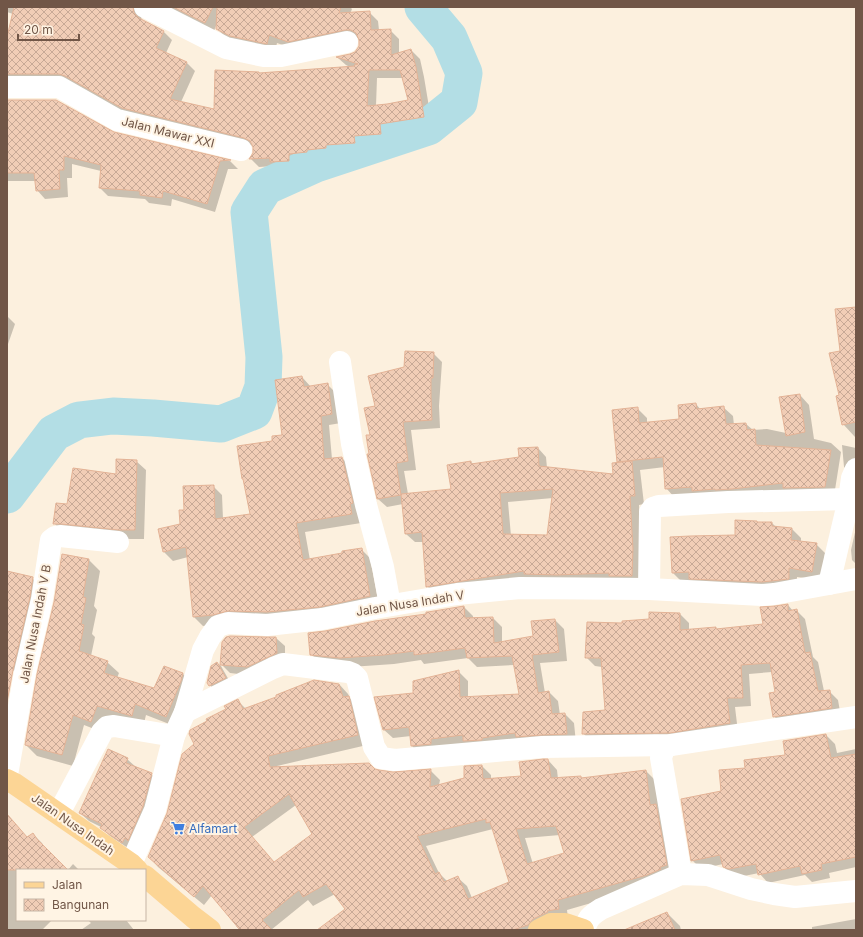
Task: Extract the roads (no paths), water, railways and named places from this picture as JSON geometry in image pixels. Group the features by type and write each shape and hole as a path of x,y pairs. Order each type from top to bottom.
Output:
{"main road":[{"name":"Jalan Nusa Indah","path":"7,780 58,813 137,869"},
{"name":"Jalan Nusa Indah","path":"146,877 210,930"},
{"path":"539,930 551,924 565,924 583,930"}],"street":[{"path":"145,7 226,48 264,56 281,56 347,42"},
{"name":"Jalan Mawar XXI","path":"7,87 59,87 116,120 241,150"},
{"path":"340,362 352,444 366,505 383,567 390,605"},
{"path":"828,584 849,499 852,478 856,469"},
{"path":"649,589 650,512 653,508 659,506 728,502 849,499"},
{"name":"Jalan Nusa Indah V B","path":"7,775 26,672 42,599 51,540 60,536 118,542"},
{"name":"Jalan Nusa Indah V","path":"138,869 174,736 185,712 203,650 210,636 218,626 228,623 267,625 322,619 390,605 457,594 520,588 649,589 762,595 856,579"},
{"path":"185,712 283,664 348,672 353,674 357,678 374,747 381,758 395,760 542,747 671,745 856,717"},
{"path":"58,813 102,732 107,727 114,726 174,736"},
{"path":"671,745 664,748 661,758 681,874"},
{"path":"583,930 588,919 601,909 681,874 708,875 751,889 795,897 856,891"}],"waterway":[{"path":"7,495 54,433 79,420 113,416 221,424 254,411 263,387 264,357 249,212 265,187 316,164 428,127 459,102 464,73 449,38 423,7"}],"place":[{"name":"Alfamart","path":"178,828"}]}
